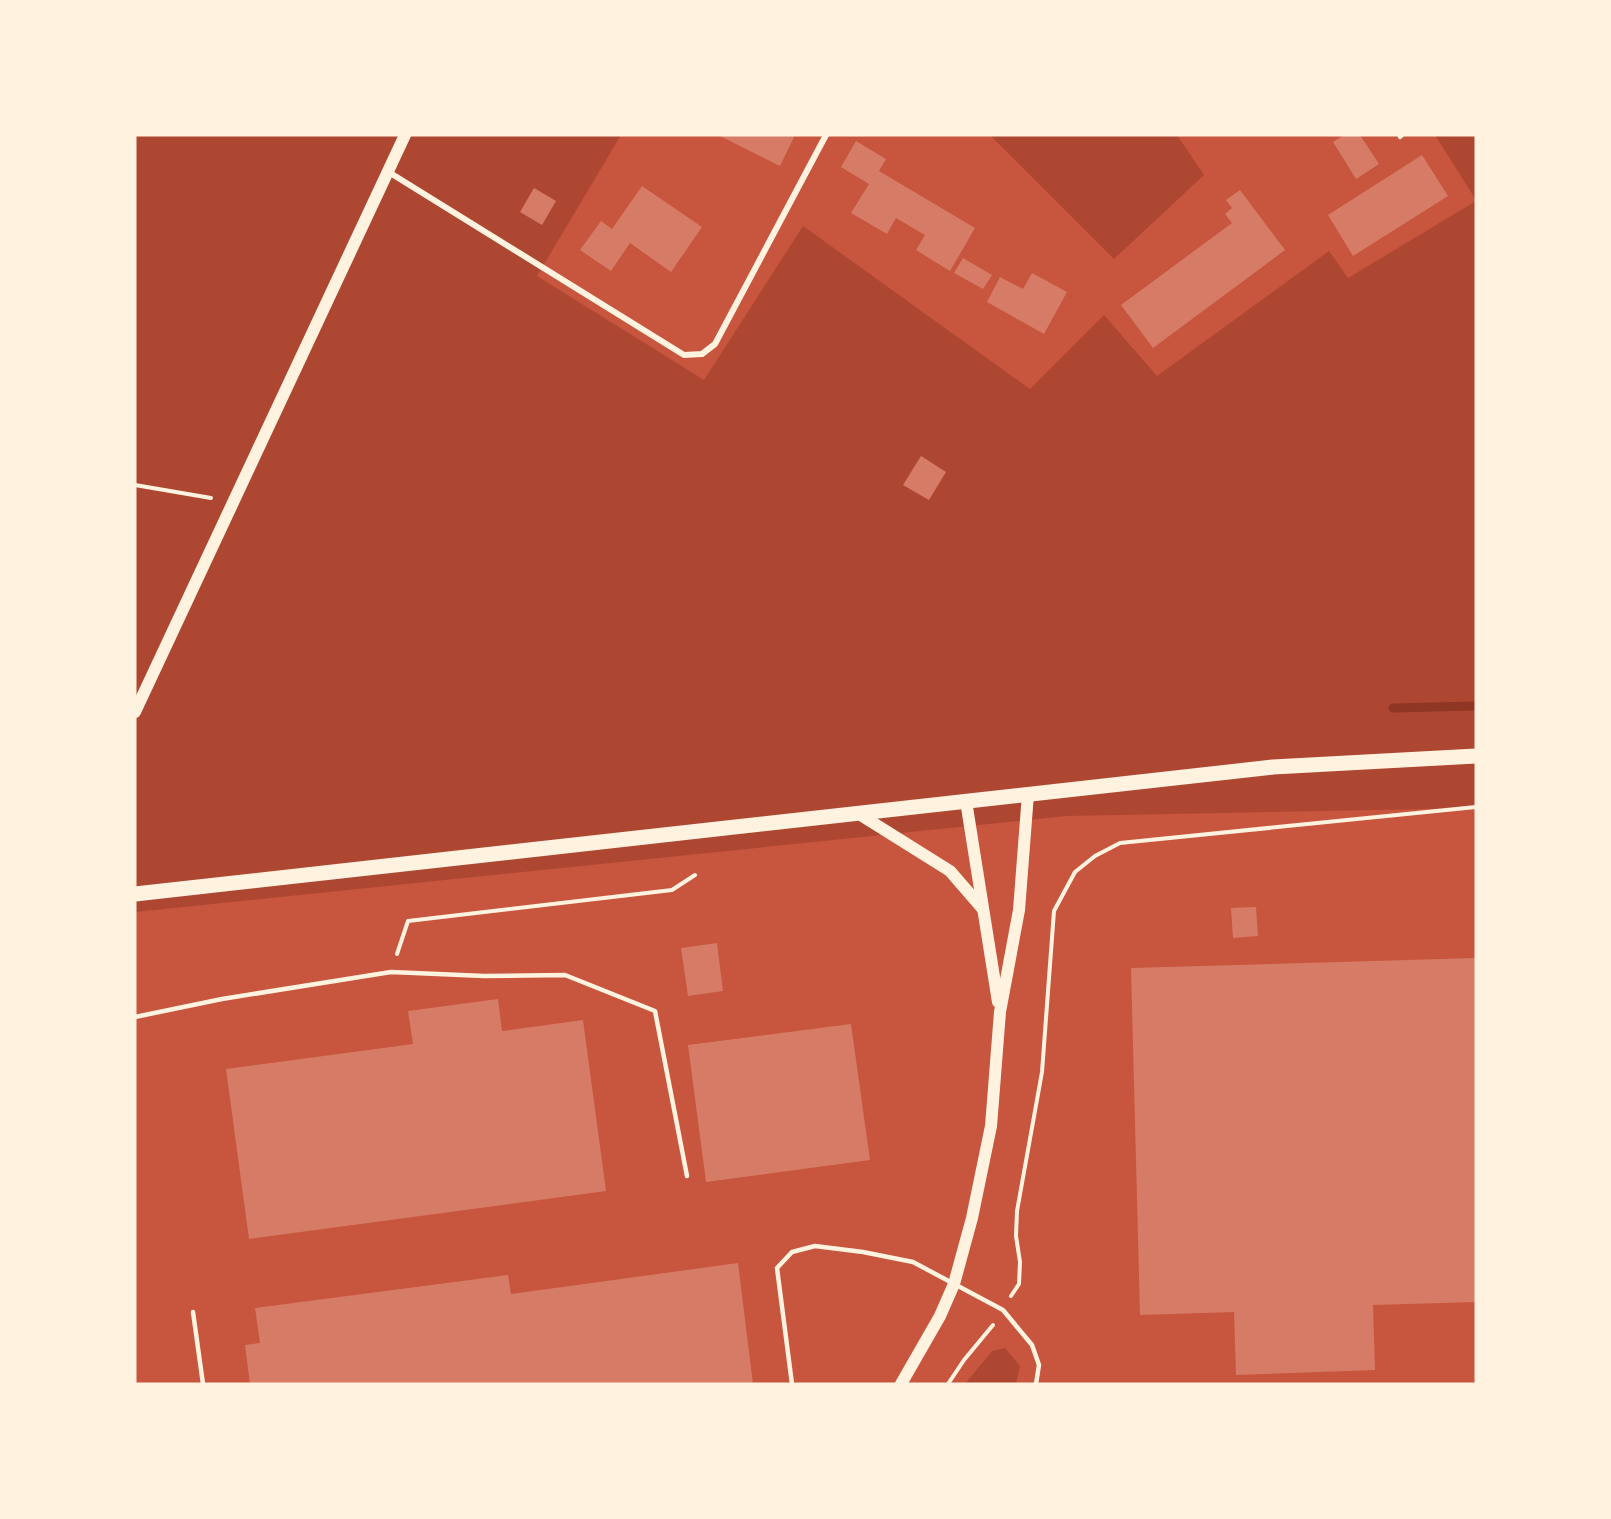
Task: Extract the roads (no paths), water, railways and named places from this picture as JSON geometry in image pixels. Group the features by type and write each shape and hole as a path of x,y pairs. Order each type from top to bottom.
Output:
{"main road":[{"path":"135,712 405,135"},
{"path":"135,894 1273,767 1476,756"},
{"path":"901,1384 940,1316 954,1284 972,1218 991,1126 1000,1012 1018,910 1028,794"},
{"path":"966,801 1000,1012"},
{"path":"859,814 950,871 982,909"}],"street":[{"path":"387,171 684,355 702,354 715,344 826,135"}],"lane":[{"path":"135,1017 222,999 390,972 484,976 565,975 655,1011 687,1176"},
{"path":"792,1384 777,1268 792,1252 815,1246 863,1252 913,1262 1003,1310 1032,1345 1039,1365 1036,1384"},
{"path":"193,1312 203,1384"}],"waterway":[{"path":"1393,708 1476,706"}]}
